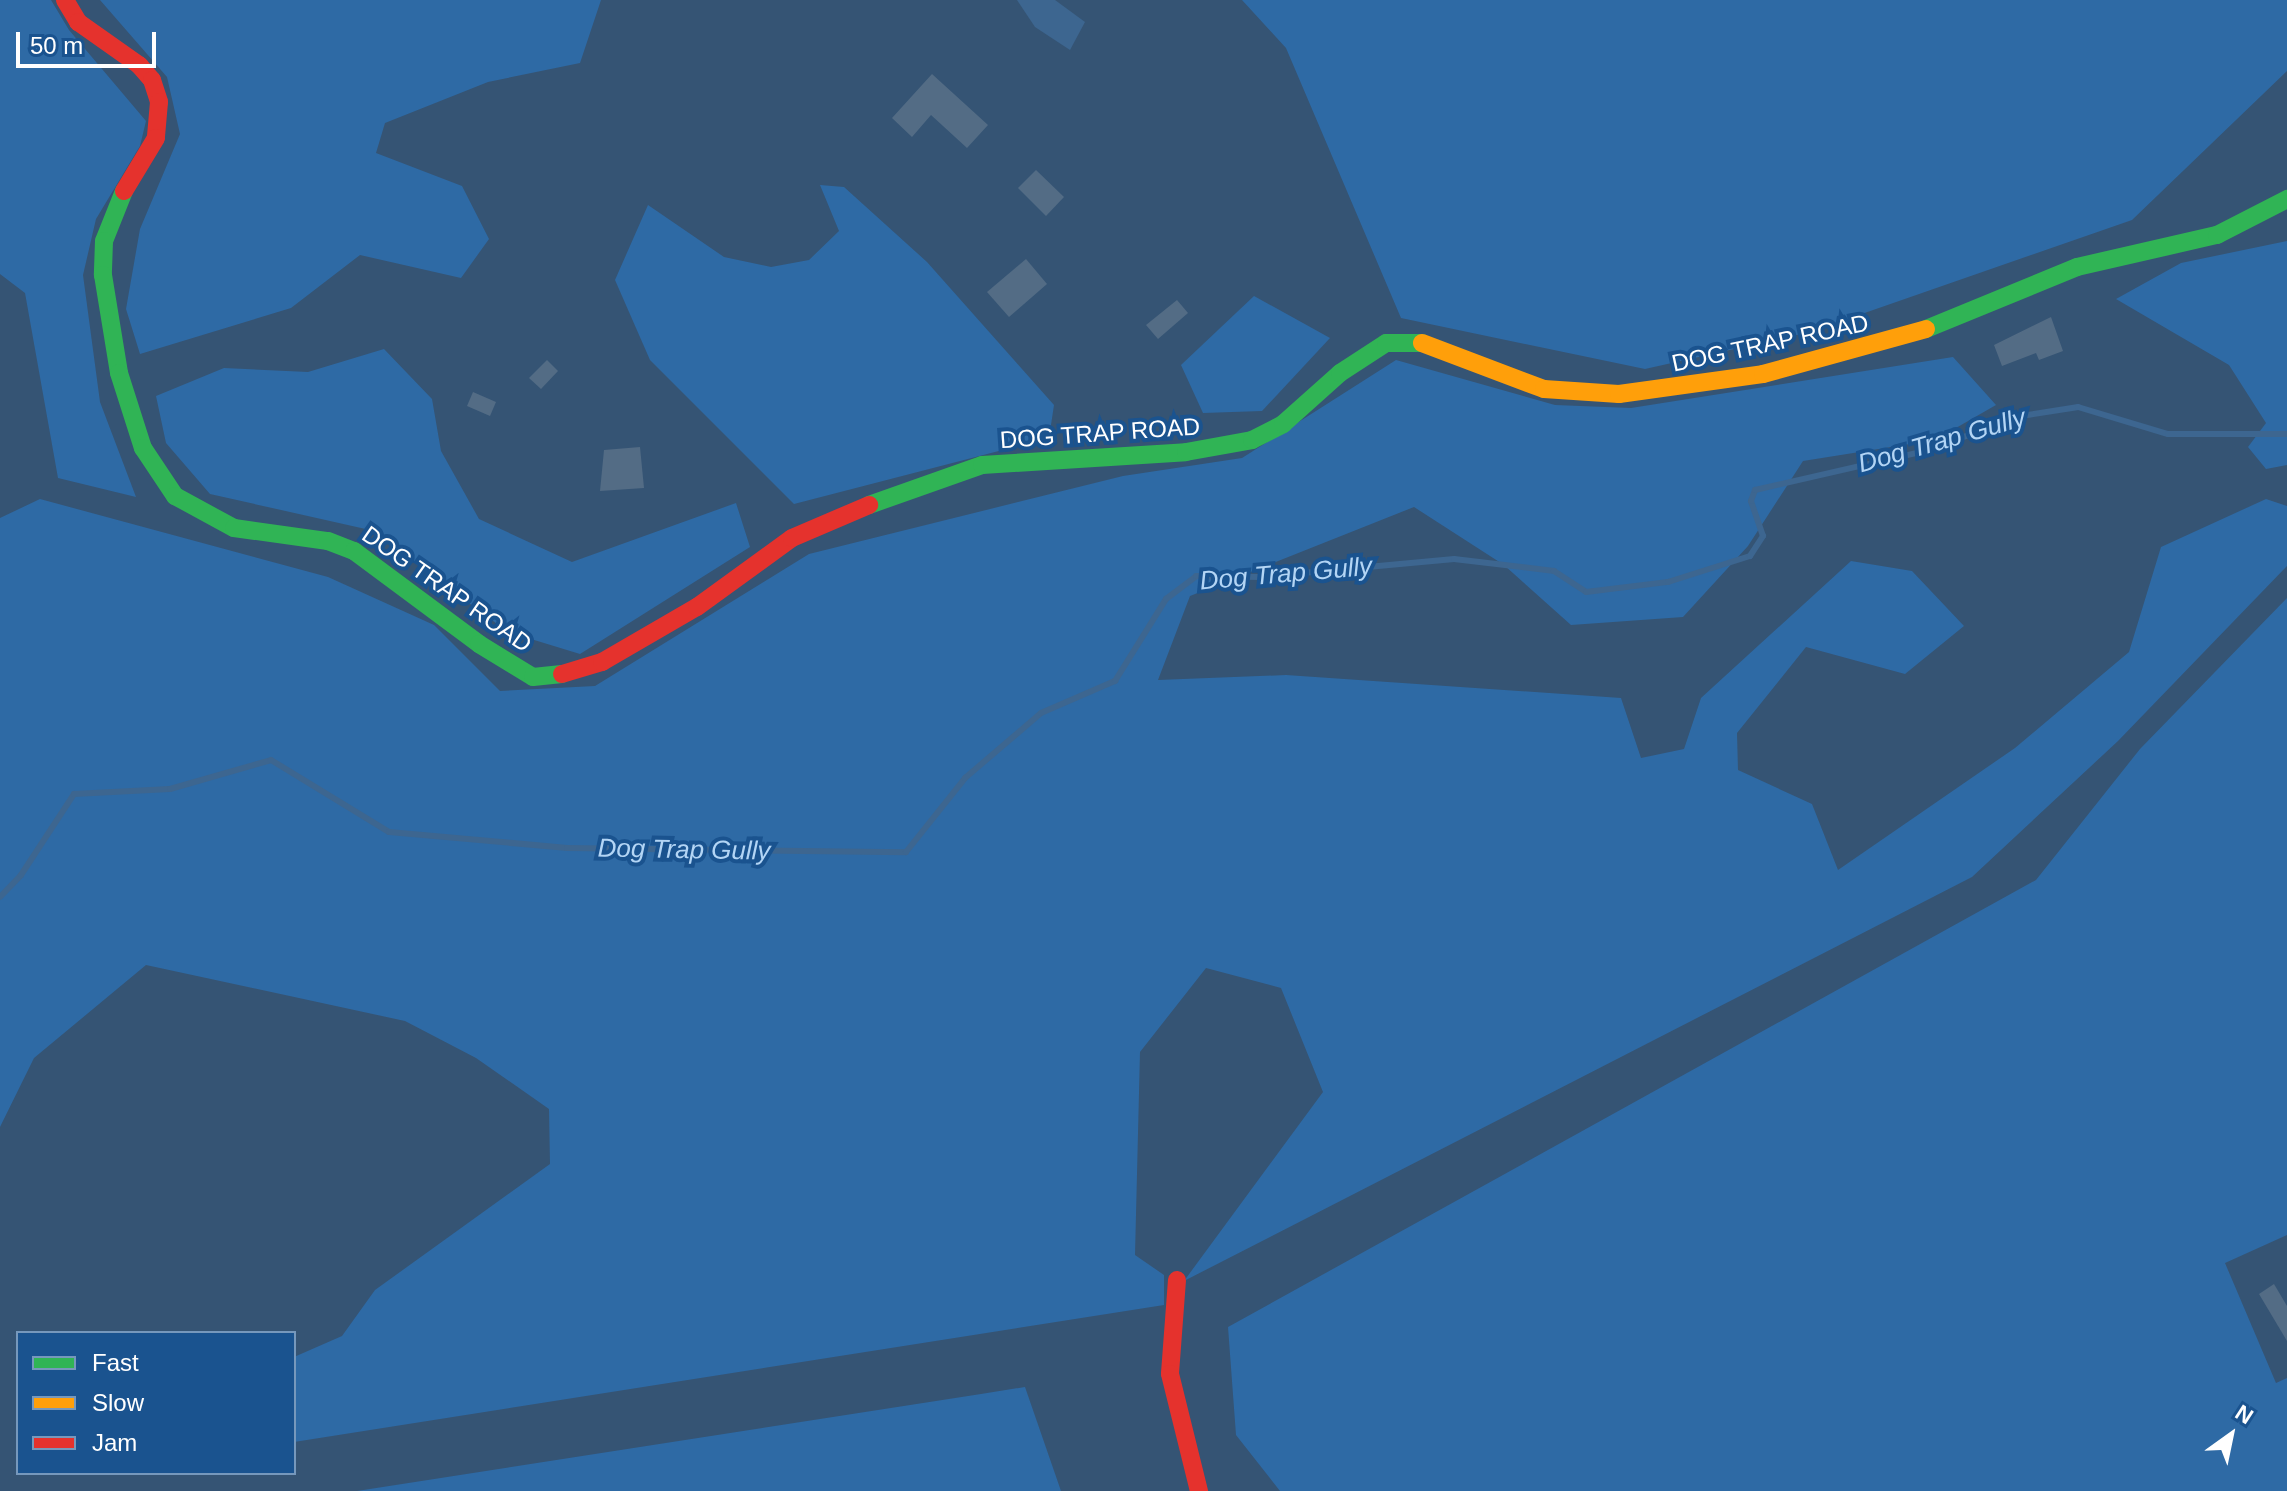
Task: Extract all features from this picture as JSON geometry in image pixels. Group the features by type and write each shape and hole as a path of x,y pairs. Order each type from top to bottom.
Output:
{"street":[{"name":"DOG TRAP ROAD","path":"65,0 78,22 139,65 152,80 159,102 156,138 114,208 104,241 103,275 119,373 143,448 158,475 175,496 234,528 328,541 354,551 479,644 533,677 553,677 602,662 697,607 792,538 913,486 982,465 1031,459 1186,452 1252,440 1283,424 1340,373 1386,343 1430,343 1544,389 1619,394 1680,389 1763,374 1908,336 2077,267 2217,235 2287,199"},
{"path":"1177,1280 1170,1374 1199,1491"}],"shaded area":[{"path":"0,0 51,0 69,30 146,121 140,146 96,219 83,275 100,402 136,497 58,478 25,293 0,274"},
{"path":"100,0 601,0 580,63 488,82 385,123 376,153 462,186 489,239 461,278 360,255 291,308 140,354 126,309 140,229 180,134 167,77"},
{"path":"1017,0 1055,0 1085,22 1070,50 1035,27"},
{"path":"1242,0 2287,0 2287,71 2132,220 1810,332 1645,369 1401,318 1286,48"},
{"path":"820,185 844,187 927,262 1054,405 1049,438 794,504 650,360 615,280 648,205 724,257 771,267 809,260 839,231"},
{"path":"2287,241 2287,465 2266,469 2248,447 2266,423 2229,365 2116,299 2181,263"},
{"path":"1254,296 1330,338 1262,411 1203,413 1181,365"},
{"path":"384,349 432,399 441,451 479,519 572,562 736,503 750,547 580,654 508,632 370,530 210,494 166,443 156,396 224,368 308,372"},
{"path":"1953,357 1996,405 1935,440 1803,461 1748,546 1683,617 1571,625 1504,565 1414,507 1190,596 1158,680 1286,675 1621,698 1641,758 1684,749 1701,698 1851,561 1912,571 1964,626 1905,674 1806,647 1737,733 1738,770 1812,804 1838,870 2015,748 2129,652 2161,547 2266,499 2287,506 2287,566 2118,741 1972,877 1184,1281 1323,1092 1281,988 1206,968 1140,1052 1135,1255 1164,1275 1164,1305 296,1442 296,1356 342,1336 375,1290 550,1164 549,1109 476,1058 405,1021 146,965 34,1058 0,1127 0,518 40,499 328,577 434,625 500,691 595,686 809,554 1123,476 1242,458 1396,360 1555,405 1631,408"},
{"path":"2287,598 2287,1235 2225,1263 2276,1383 2287,1378 2287,1491 1280,1491 1236,1435 1228,1327 2036,880 2140,749"},
{"path":"1025,1387 1061,1491 357,1491 981,1394"}],"building":[{"path":"932,74 988,125 967,148 931,115 912,137 892,118"},
{"path":"1036,170 1064,197 1046,216 1018,188"},
{"path":"1026,259 1047,284 1009,317 987,292"},
{"path":"1177,300 1188,313 1158,339 1146,325"},
{"path":"2051,317 2063,351 2039,360 2036,353 2002,366 1994,345"},
{"path":"547,360 558,371 541,389 529,378"},
{"path":"473,392 496,402 490,416 467,406"},
{"path":"640,447 644,488 600,491 604,450"},
{"path":"2274,1284 2287,1306 2287,1341 2259,1294"}],"waterway":[{"name":"Dog Trap Gully","path":"0,897 21,875 74,794 170,789 271,760 389,832 567,848 906,852 965,778 1041,713 1115,681 1166,599 1196,576 1260,577 1454,559 1554,571 1586,592 1668,582 1750,556 1763,536 1751,501 1755,490 1925,451 2021,416 2078,407 2168,434 2287,434"}],"traffic: fast":[{"path":"124,191 104,241 103,275 119,373 143,448 175,496 234,528 328,541 354,551 479,644 533,677 562,674"},
{"path":"1926,329 2077,267 2217,235 2287,199"},
{"path":"869,505 982,465 1186,452 1252,440 1283,424 1340,373 1386,343 1422,343"}],"traffic: slow":[{"path":"1422,343 1544,389 1619,394 1763,374 1926,329"}],"traffic: jam":[{"path":"65,0 78,22 139,65 152,80 159,102 156,138 124,191"},
{"path":"562,674 602,662 697,607 792,538 869,505"},
{"path":"1177,1280 1170,1374 1199,1491"}]}
